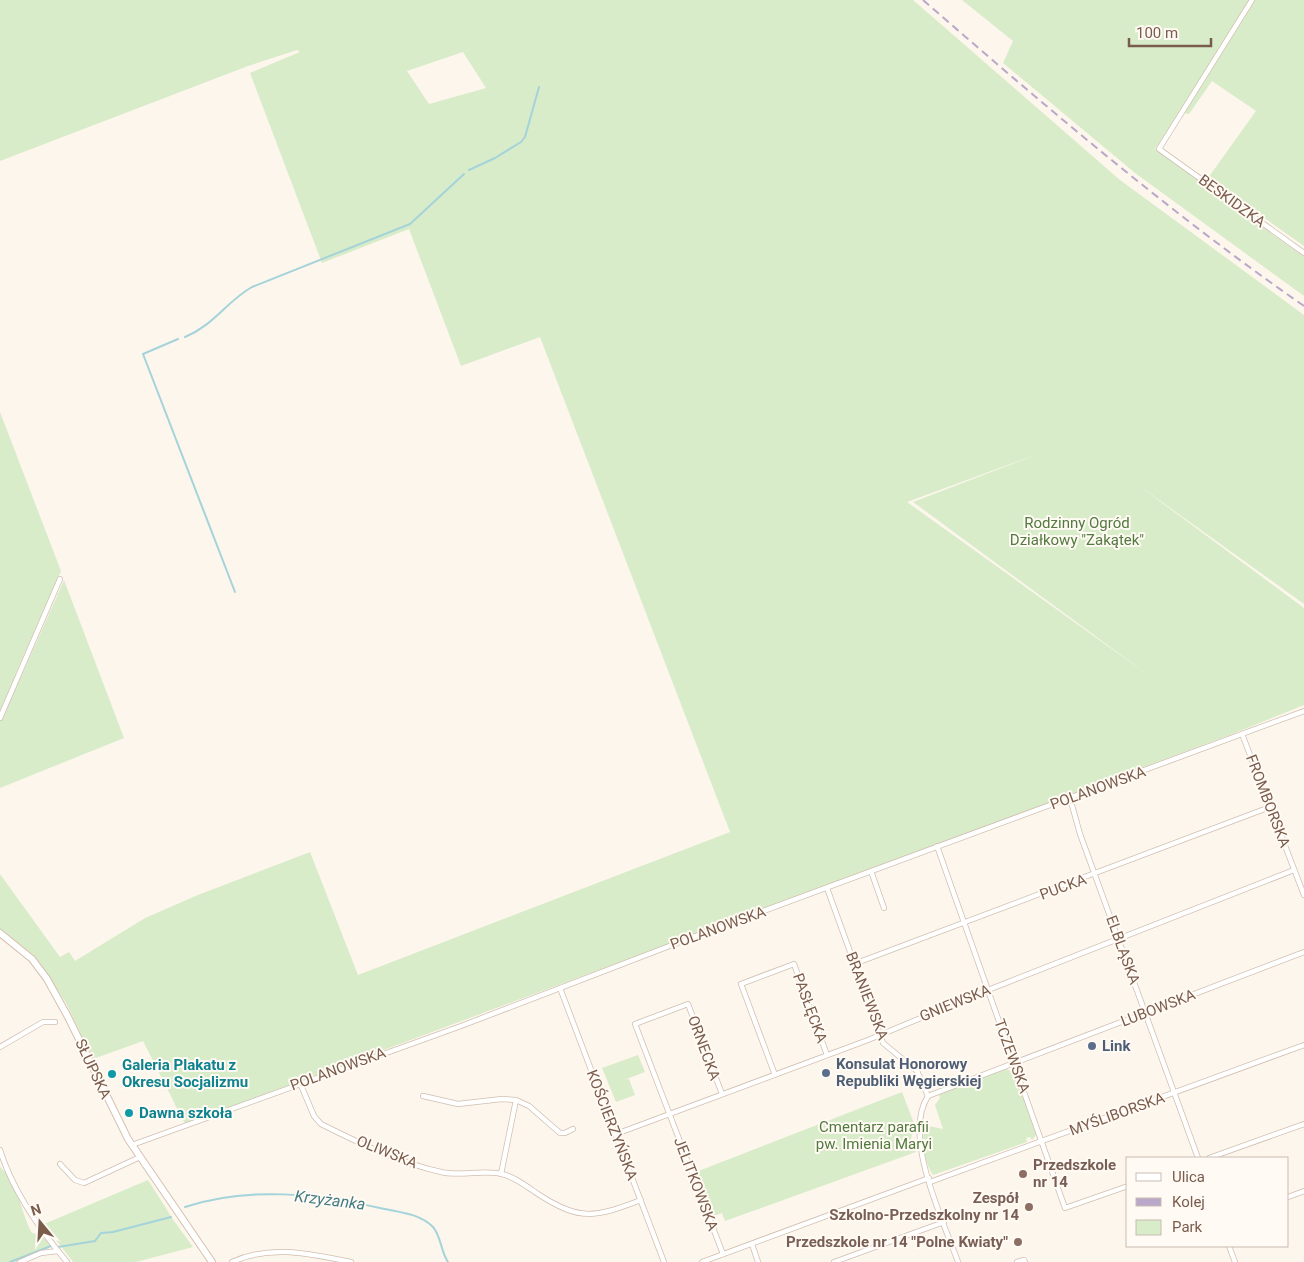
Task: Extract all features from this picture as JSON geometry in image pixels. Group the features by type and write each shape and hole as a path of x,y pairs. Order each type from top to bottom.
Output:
{"street":[{"name":"BESKIDZKA","path":"1252,0 1159,149 1304,253"},
{"path":"0,718 60,579"},
{"name":"POLANOWSKA","path":"132,1145 1304,711"},
{"name":"FROMBORSKA","path":"1242,734 1304,895"},
{"name":"ELBLĄSKA","path":"1070,798 1078,827 1198,1157"},
{"name":"PUCKA","path":"854,964 1096,875 1270,807"},
{"name":"TCZEWSKA","path":"937,846 1066,1208 1126,1187"},
{"name":"GNIEWSKA","path":"616,1134 879,1035 1118,938 1294,870"},
{"path":"871,871 884,908"},
{"name":"BRANIEWSKA","path":"827,888 879,1035 883,1043 917,1071 928,1096"},
{"name":"SŁUPSKA","path":"0,933 32,959 47,979 132,1145 212,1262"},
{"name":"LUBOWSKA","path":"928,1096 1304,952"},
{"name":"PASŁĘCKA","path":"774,1075 741,984 794,964 827,1055"},
{"name":"KOŚCIERZYŃSKA","path":"560,988 664,1262"},
{"name":"ORNECKA","path":"668,1114 635,1024 679,1007 688,1004 722,1094"},
{"path":"0,1047 43,1022 55,1022"},
{"name":"MYŚLIBORSKA","path":"702,1262 1304,1046"},
{"name":"OLIWSKA","path":"300,1083 317,1120 346,1136 441,1172 468,1175 500,1174 517,1180 556,1205 570,1211 597,1215 606,1214 641,1200"},
{"path":"423,1096 458,1104 472,1104 502,1099 516,1100 529,1106 560,1133 574,1129"},
{"path":"928,1096 921,1112 919,1135 921,1153 958,1262"},
{"path":"500,1174 516,1100"},
{"name":"JELITKOWSKA","path":"668,1114 723,1254"},
{"path":"1212,1157 1304,1124"},
{"path":"0,1150 2,1159 35,1220 67,1262"},
{"path":"60,1164 75,1180 84,1183 140,1157"},
{"path":"1289,1197 1304,1191"},
{"path":"834,1262 944,1222"},
{"path":"752,1244 758,1262"},
{"path":"1229,1247 1235,1262"},
{"path":"232,1262 245,1256 280,1250 351,1262"},
{"path":"20,1262 41,1253 58,1252"},
{"path":"1018,1262 1024,1261"}],"green space":[{"name":"Rodzinny Ogród Działkowy \"Zakątek\"","path":"0,0 913,0 1120,180 1304,315 1304,604 1134,482 1304,608 1304,705 1230,735 185,1124 143,1041 93,1059 66,1003 36,958 0,929 0,874 60,957 69,952 75,961 145,918 198,895 310,852 358,975 730,832 540,337 461,366 409,229 322,263 250,73 300,52 297,50 248,66 0,161","holes":["463,52 486,88 429,104 407,71","1038,454 913,502 1151,677 907,502"]},
{"path":"962,0 1304,0 1304,246 1208,178 1256,111 1212,81 1189,114 1180,112 1155,149 1304,257 1304,296 1135,173 1003,63 1013,41"},
{"path":"0,412 61,571 16,673 22,675 64,580 124,738 0,788"},
{"path":"638,1055 645,1072 624,1080 629,1079 635,1095 616,1102 602,1068"},
{"path":"1006,1069 1012,1072 1022,1087 1037,1134 1032,1140 1030,1137 1026,1138 1027,1142 933,1175 926,1158 923,1131 924,1125 943,1129 935,1105 940,1098 939,1094"},
{"name":"Cmentarz parafii pw. Imienia Maryi","path":"902,1092 915,1126 911,1138 916,1152 725,1221 722,1213 713,1216 696,1172"},
{"path":"0,1167 7,1174 16,1190 32,1233 41,1235 51,1246 17,1262 0,1262"},
{"path":"148,1180 193,1247 136,1262 73,1262 44,1224"}],"waterway":[{"path":"469,170 495,158 521,142 525,137 539,87"},
{"path":"185,337 204,326 252,287 410,224 464,174"},
{"path":"178,339 143,354 235,592"},
{"name":"Krzyżanka","path":"185,1207 233,1196 282,1194 332,1199 401,1212 415,1216 433,1227 448,1262"},
{"name":"Krzyżanka","path":"58,1247 95,1241 101,1233 113,1232 171,1217"},
{"name":"Krzyżanka","path":"10,1262 51,1246"}],"railway":[{"path":"923,0 1062,119 1157,197 1254,271 1304,306"}],"place":[{"name":"Link","path":"1092,1046"},
{"name":"Konsulat Honorowy Republiki Węgierskiej","path":"826,1073"},
{"name":"Galeria Plakatu z Okresu Socjalizmu","path":"112,1074"},
{"name":"Dawna szkoła","path":"129,1113"},
{"name":"Przedszkole nr 14","path":"1023,1174"},
{"name":"Zespół Szkolno-Przedszkolny nr 14","path":"1029,1207"},
{"name":"Przedszkole nr 14 \"Polne Kwiaty\"","path":"1018,1242"}]}
